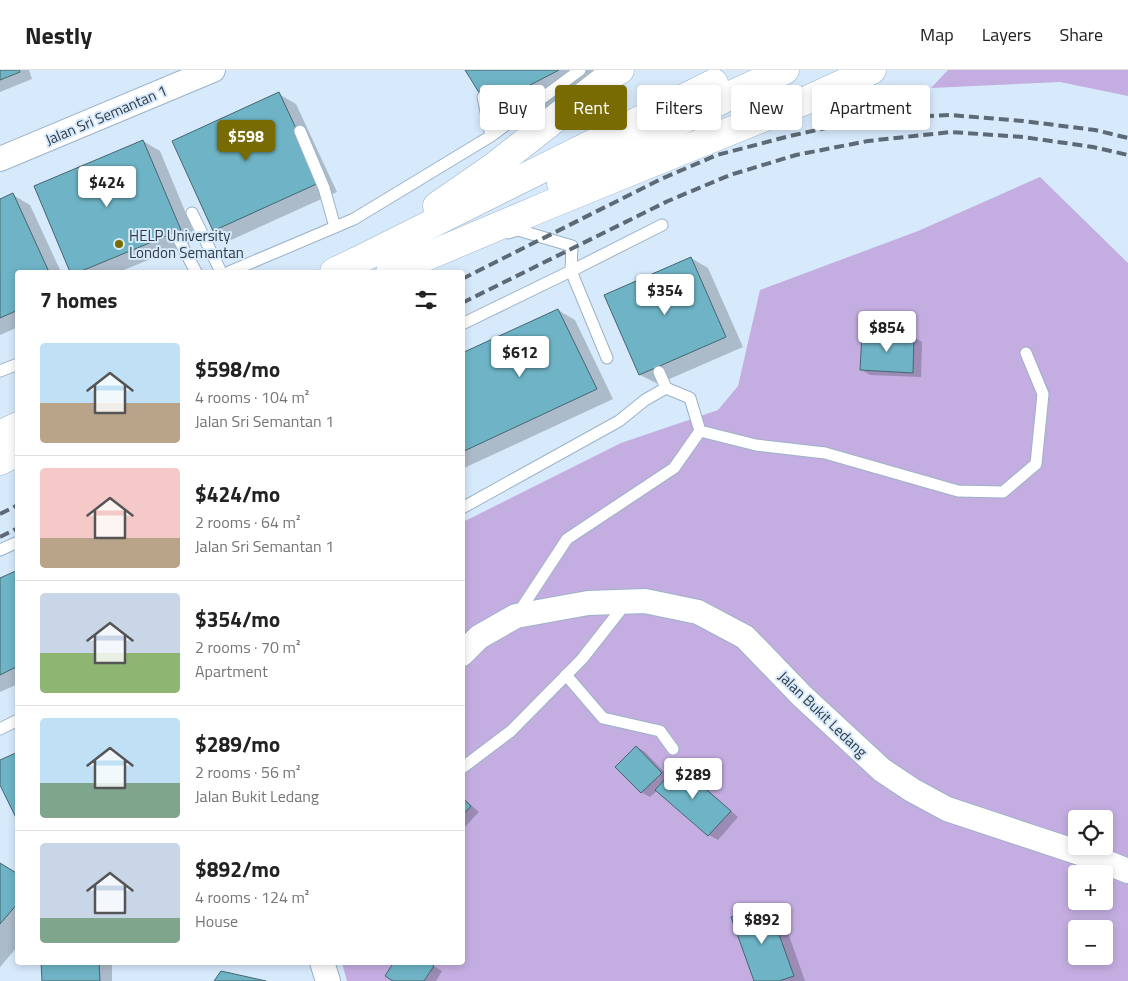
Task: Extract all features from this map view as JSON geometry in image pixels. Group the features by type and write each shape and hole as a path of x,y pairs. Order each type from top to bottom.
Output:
{"main road":[{"path":"345,267 492,168 611,75 620,70"},
{"path":"345,267 740,70"},
{"path":"390,270 733,94 785,70"},
{"path":"395,270 546,206 808,100 872,70"},
{"path":"0,435 15,428"},
{"path":"0,460 15,453"}],"street":[{"name":"Jalan Sri Semantan 1","path":"0,160 213,70"},
{"name":"Jalan Bukit Ledang","path":"465,651 479,637 516,616 588,603 645,601 698,612 745,637 802,696 882,770 912,790 947,809 1098,859 1128,871"},
{"path":"323,965 328,981"}],"lane":[{"path":"234,270 354,219 491,136 580,70"},
{"path":"490,130 491,136"},
{"path":"300,131 324,188 335,227"},
{"path":"192,213 220,270"},
{"path":"465,323 662,225"},
{"path":"402,270 518,230 572,246 571,271 607,358"},
{"path":"178,236 195,270"},
{"path":"659,372 666,388 690,398 700,431 756,445 825,453 958,491 1003,492 1036,464 1043,394 1026,353"},
{"path":"0,371 15,365"},
{"path":"465,506 619,422 645,400 666,388"},
{"name":"Jalan Bukit Ledang","path":"516,616 567,540 674,468 700,431"},
{"path":"0,550 15,543"},
{"path":"465,766 511,731 582,659 627,602"},
{"path":"566,675 603,718 660,731 674,748"},
{"path":"0,728 15,721"}],"shaded area":[{"path":"948,70 1128,70 1128,96 1060,82 931,88"},
{"path":"1040,177 1128,263 1128,981 347,981 343,965 465,965 465,521 621,443 718,410 738,386 760,290 918,231"}],"building":[{"path":"0,70 19,70 20,72 0,80"},
{"path":"465,70 559,70 530,85 480,85 480,94"},
{"path":"279,92 321,182 213,231 172,141"},
{"path":"143,140 181,230 84,270 69,270 34,186"},
{"path":"13,193 48,270 15,270 15,311 0,318 0,199"},
{"path":"691,257 726,337 639,375 604,295"},
{"path":"558,309 597,389 465,451 465,352"},
{"path":"862,334 914,336 913,373 860,370"},
{"path":"15,571 15,668 0,675 0,578"},
{"path":"636,746 662,773 641,793 615,767"},
{"path":"15,753 15,816 0,785 0,760"},
{"path":"678,765 731,811 708,836 655,790"},
{"path":"465,801 471,806 465,813"},
{"path":"0,863 15,872 15,906 0,924"},
{"path":"768,904 794,976 779,981 754,981 731,917"},
{"path":"41,965 99,965 100,981 42,981"},
{"path":"392,965 434,966 424,981 393,981 385,976"},
{"path":"221,971 266,981 214,981"}],"railway":[{"path":"465,277 661,179 717,155 866,119 950,115 1023,121 1095,130 1128,138"},
{"path":"465,302 668,201 730,175 796,155 868,141 951,132 1023,137 1093,147 1128,155"},
{"path":"0,514 15,506"},
{"path":"0,537 15,530"}],"place":[{"name":"HELP University London Semantan","path":"119,244"}]}
